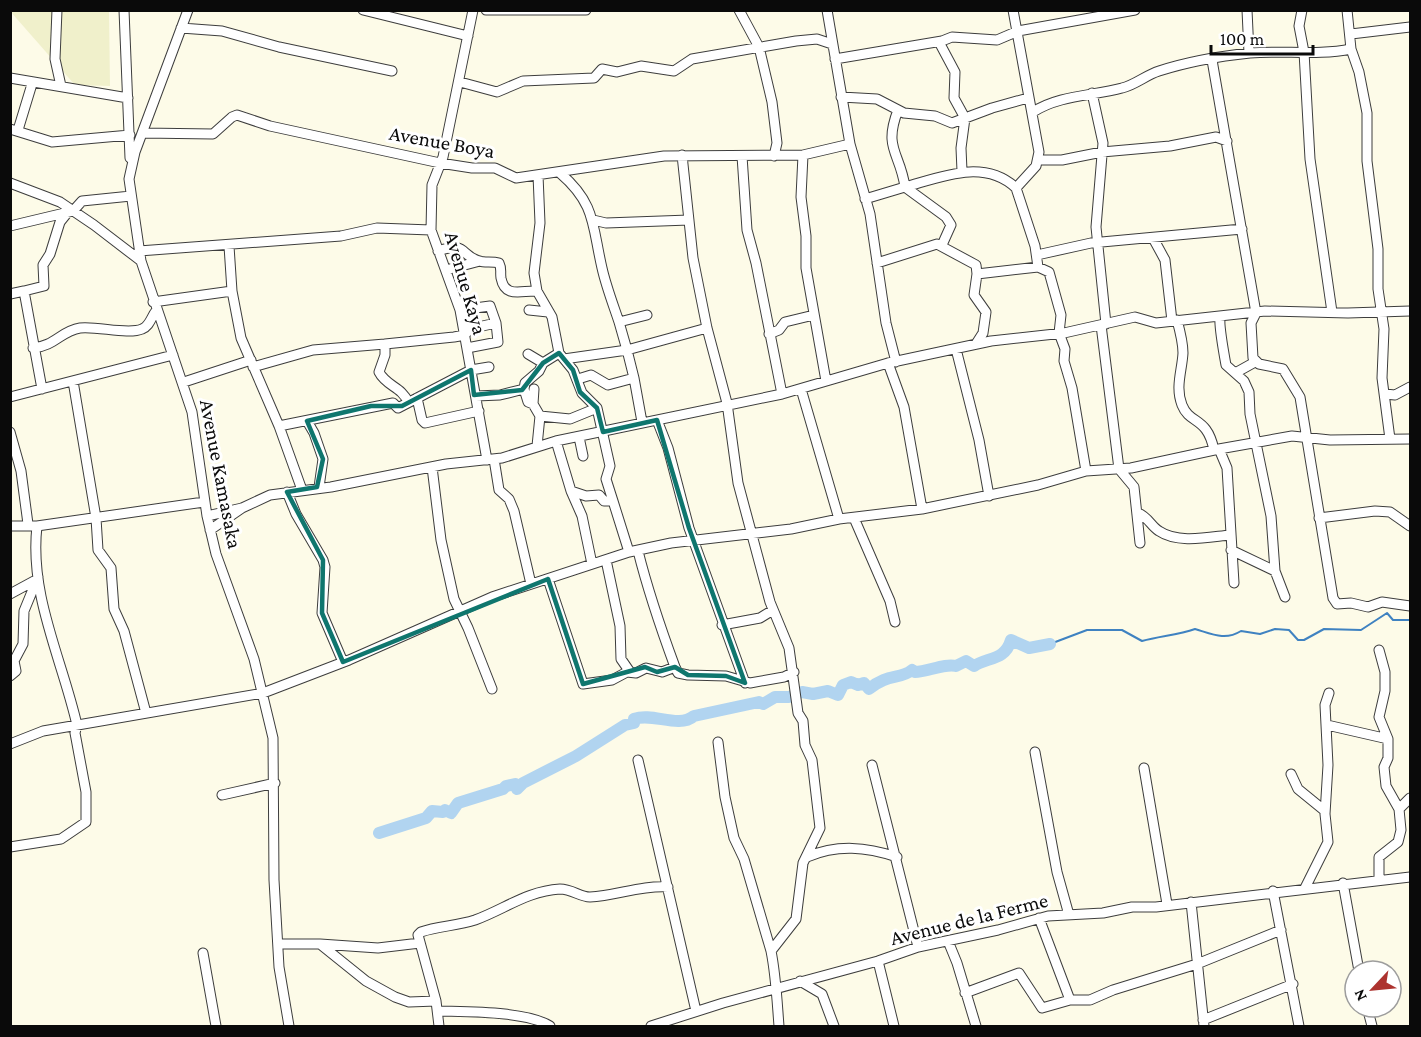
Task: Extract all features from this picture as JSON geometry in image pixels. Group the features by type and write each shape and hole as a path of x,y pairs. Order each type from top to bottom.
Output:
{"street":[{"path":"57,10 55,59 61,86"},
{"path":"124,10 131,166"},
{"name":"Avenue Kamasaka","path":"188,10 131,166 131,196 141,261 155,307 184,382 195,430 210,531 263,693 273,738 274,880 279,968 289,1026"},
{"path":"363,10 468,36"},
{"name":"Avenue Kaya","path":"473,10 460,82 440,163 432,185 431,230 460,310 490,460 499,490 509,499 514,510 531,584"},
{"path":"486,10 586,10"},
{"path":"739,10 759,47 775,123 777,143 774,156"},
{"path":"827,10 850,144 870,214 892,363 904,408 922,509"},
{"path":"1013,10 1028,98 1033,112 1038,160 1033,171 1016,188"},
{"path":"835,59 939,42 952,37 997,40 1018,31 1110,12 1135,10"},
{"path":"1247,10 1249,53"},
{"path":"1302,10 1299,26 1304,52 1312,176 1332,312"},
{"path":"1347,10 1351,49 1359,72 1367,113 1367,161 1378,249 1384,329 1382,367 1390,439"},
{"path":"1351,34 1410,27"},
{"path":"181,28 222,31 279,47 392,71"},
{"path":"460,82 497,93 523,81 594,78 602,69 617,72 641,66 674,70 692,59 759,47 808,39 832,44"},
{"path":"939,42 955,72 954,98 965,118 961,148 962,171"},
{"path":"1033,112 1065,99 1122,88 1159,71 1212,60 1249,53 1322,53 1351,49"},
{"path":"1212,60 1256,313 1252,318 1251,330 1251,348 1255,362"},
{"path":"10,78 32,84 61,86 128,98"},
{"path":"32,84 14,130 52,142 130,135"},
{"path":"1092,93 1102,137 1096,243 1104,285 1103,325 1119,469 1134,487 1140,543"},
{"path":"841,97 877,99 898,110 935,116 952,123 1028,98"},
{"path":"898,110 891,127 891,145 905,187 946,217 951,225 942,245"},
{"name":"Avenue Boya","path":"143,133 213,134 232,117 237,116 270,126 440,163 472,168 495,168 514,178 681,155 803,155 850,144"},
{"path":"1038,160 1062,160 1170,146 1216,137 1227,141"},
{"path":"681,155 707,328 727,404 737,474 773,610 786,638 794,672 798,713 804,725 805,745 812,760 821,820 820,828 800,876 796,920 771,951"},
{"path":"803,155 801,197 806,236 806,267 826,381"},
{"path":"742,156 747,230 756,263 782,394"},
{"path":"865,200 962,171 977,171 993,175 1016,188 1037,255 1038,267"},
{"path":"560,173 580,193 593,220 603,274 627,350 642,422"},
{"path":"538,175 540,223 534,273 537,291 548,312 562,356 578,379 582,393 597,408 610,466 606,479 678,673 726,676 745,683 770,681 794,672"},
{"path":"10,183 46,196 141,261"},
{"path":"10,294 44,286 43,265 50,254 60,222 82,201 131,196"},
{"path":"10,226 70,212"},
{"path":"593,220 606,223 689,220"},
{"path":"139,251 230,246 349,235 377,228 431,230"},
{"path":"1037,255 1096,243 1242,229"},
{"path":"1153,238 1166,260 1174,321 1183,354 1178,379 1182,403 1187,411 1208,429 1227,468 1234,583"},
{"path":"877,263 935,244 942,245 976,265 978,274 974,295 986,312 983,333 976,344"},
{"path":"230,246 232,291 237,326 279,426 302,490"},
{"path":"438,251 452,247 462,248 480,261"},
{"path":"446,270 480,261 499,263 501,278 508,291 513,293 537,291"},
{"path":"978,274 1038,267 1045,269 1051,276 1061,315 1059,333 1065,350 1064,361 1072,388 1086,471"},
{"path":"24,291 42,389"},
{"path":"33,348 52,344 62,335 78,329 137,331 148,326 155,307 232,291"},
{"path":"184,382 313,350 454,337 466,341 498,342 496,323 490,306 460,310"},
{"path":"529,310 548,312"},
{"path":"210,531 262,497 331,487 432,467 490,460 556,441 782,394 892,363 991,341 1059,333 1135,317 1155,323 1256,313 1410,311"},
{"path":"619,322 647,315"},
{"path":"769,334 779,330 785,322 814,315"},
{"path":"1220,318 1219,325 1225,347 1226,365 1237,372 1247,387 1250,414 1271,516 1275,571 1285,597"},
{"path":"466,341 469,329 496,323"},
{"path":"537,446 540,416 533,404 528,402 529,389 525,383 543,363 562,356 627,350 707,328"},
{"path":"983,333 991,341"},
{"path":"385,344 386,355 379,372 383,380 404,392 412,400 425,423 479,411"},
{"path":"956,349 979,440 989,496"},
{"path":"528,354 543,363"},
{"path":"10,397 173,356"},
{"path":"1237,372 1255,362 1283,369 1288,373 1300,396 1309,439 1330,584 1337,604 1351,603 1368,607 1382,602 1410,606"},
{"path":"279,426 371,406 393,403 398,408 471,370 489,368"},
{"path":"578,379 591,375 608,384 634,378"},
{"path":"73,381 96,518 98,550 111,568 114,609 124,631 146,713"},
{"path":"1385,394 1395,395 1410,387"},
{"path":"476,396 500,395 529,389"},
{"path":"801,389 839,519"},
{"path":"540,416 570,419 597,408"},
{"path":"657,420 668,448 693,539 722,626 745,683"},
{"path":"307,421 314,432 323,459 319,487"},
{"path":"10,432 33,525 36,579 77,725 76,746 86,792 86,822 57,841 10,846"},
{"path":"10,744 44,731 263,693 343,662 492,597 633,552 693,539 791,529 839,519 922,509 989,496 1086,471 1119,469 1292,436 1309,439 1410,440"},
{"path":"579,437 583,456"},
{"path":"556,441 571,491 582,516 592,564"},
{"path":"432,467 441,540 459,613 468,628 492,689"},
{"path":"571,491 586,496 599,495 604,501 613,501"},
{"path":"286,492 323,560 325,567 321,613 343,662"},
{"path":"10,526 96,518 204,502"},
{"path":"207,516 242,508"},
{"path":"1319,518 1375,511 1390,512 1410,526"},
{"path":"1138,513 1149,519 1158,531 1175,536 1192,538 1230,535"},
{"path":"854,518 890,601 895,622"},
{"path":"1231,550 1275,571"},
{"path":"606,560 620,626 621,659 630,672"},
{"path":"10,594 36,579"},
{"path":"10,676 16,671 14,661 23,644 23,619 36,579"},
{"path":"548,579 581,681 586,684 612,680 646,668 662,672 675,667"},
{"path":"722,626 760,618 773,610"},
{"path":"1379,650 1386,686 1379,722 1388,739 1388,758 1384,767 1386,786 1400,809 1401,836 1396,844 1379,857 1379,879"},
{"path":"1305,888 1318,857 1327,845 1325,705 1329,693"},
{"path":"1327,725 1388,739"},
{"path":"718,742 725,797 734,838 744,859 777,975 775,987 779,1026"},
{"path":"1035,752 1057,872 1068,915"},
{"path":"638,760 696,1011"},
{"path":"872,765 918,947"},
{"path":"1144,768 1167,904"},
{"path":"1291,774 1298,789 1325,811"},
{"path":"222,795 274,783"},
{"path":"1400,809 1410,798"},
{"path":"807,857 825,851 858,847 897,857"},
{"name":"Avenue de la Ferme","path":"655,1026 775,987 878,961 918,947 1039,918 1103,913 1119,909 1410,877"},
{"path":"1343,884 1357,959"},
{"path":"439,1026 436,1001 418,935 421,932 462,924 496,913 527,895 562,889 576,890 591,897 644,888 668,887"},
{"path":"1273,891 1293,984 1299,1026"},
{"path":"1191,902 1203,1023 1293,984"},
{"path":"1039,918 1070,1000"},
{"path":"965,993 1018,973 1042,1008 1070,1000 1090,1000 1113,990 1197,964 1281,930"},
{"path":"948,941 976,1026"},
{"path":"278,944 378,948 420,943"},
{"path":"320,944 366,981 395,997 409,1002 436,1001"},
{"path":"203,953 216,1026"},
{"path":"878,961 894,1026"},
{"path":"800,981 822,994 834,1026"},
{"path":"438,1011 460,1010 520,1018 550,1026"}],"highlighted area":[{"path":"559,353 573,370 580,392 597,408 603,432 657,420 689,528 745,683 726,676 688,675 675,667 657,672 645,667 583,684 548,579 343,662 322,613 323,560 287,492 317,487 323,459 307,421 371,406 402,406 471,370 474,395 522,390 543,363"}],"green space":[{"path":"10,11 109,11 110,86 75,85"}],"waterway":[{"path":"1050,644 1087,630 1122,630 1142,641 1195,629 1224,636 1241,631 1260,634 1275,629 1289,630 1298,640 1304,640 1324,629 1361,630 1387,613 1393,620 1410,620"},
{"path":"379,833 426,818 432,811 443,812 445,810 451,813 458,803 503,789 506,786 515,784 517,789 523,783 576,756 625,725 634,723 634,719 641,717 681,721 759,702 763,704 775,697 789,697 802,692 813,694 828,691 838,695 843,685 851,682 858,685 864,683 869,689 882,681 912,670 920,672 956,666 966,661 974,666 1005,652 1011,640 1029,648 1050,644"}]}
